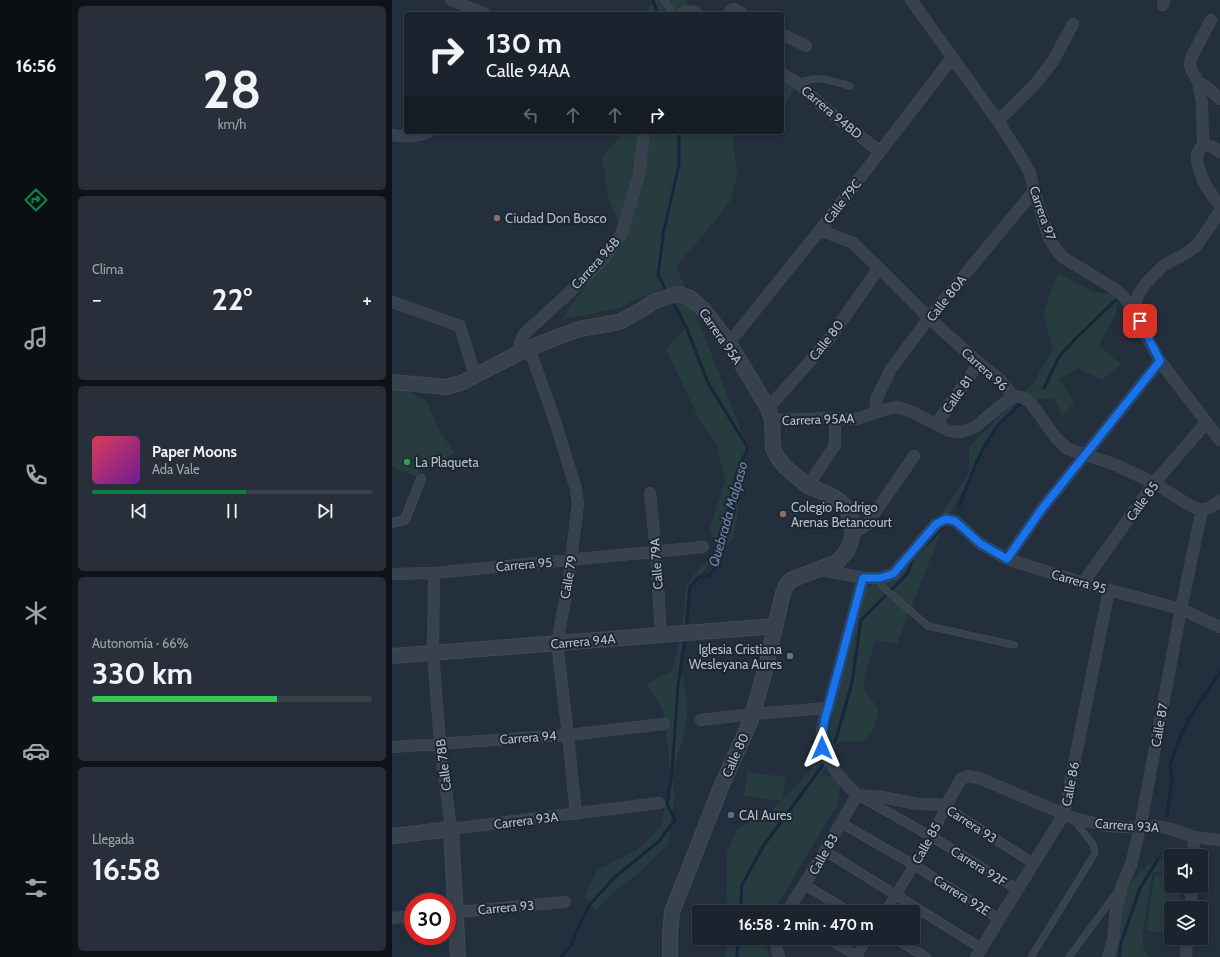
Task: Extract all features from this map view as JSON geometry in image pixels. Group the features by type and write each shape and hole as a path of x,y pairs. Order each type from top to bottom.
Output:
{"street":[{"path":"451,0 480,12"},
{"name":"Carrera 97","path":"912,2 998,121 1021,157 1030,173 1034,191 1049,238 1057,251 1064,258 1118,291 1134,308 1145,334 1160,361 1220,440"},
{"path":"730,12 734,9 739,12"},
{"path":"1211,20 1191,58 1191,69 1198,82 1202,103 1203,146 1200,150 1198,158 1199,169 1211,194 1220,205"},
{"path":"998,121 1036,83 1053,61 1073,24"},
{"path":"784,35 806,46"},
{"name":"Calle 79C","path":"729,343 820,230 952,58"},
{"name":"Carrera 94BD","path":"784,75 798,84 821,105 880,152"},
{"path":"1198,82 1208,88 1220,99"},
{"path":"392,135 405,137 424,134"},
{"name":"Carrera 96B","path":"526,350 519,346 524,334 600,262 621,235 640,175 644,134"},
{"path":"1203,146 1208,145 1214,147 1220,152"},
{"name":"Calle 80A","path":"875,413 876,397 891,369 929,318 1034,191"},
{"path":"1134,308 1138,295 1146,283 1164,265 1187,253 1196,246 1220,210"},
{"name":"Carrera 96","path":"820,230 852,243 929,318 1000,380 1013,396 1021,397 1030,402 1056,438 1068,448 1116,465 1154,483 1191,506 1213,507"},
{"name":"Calle 80","path":"770,414 828,339 879,268"},
{"name":"Carrera 95A","path":"392,382 446,387 461,383 526,350 579,329 620,322 655,301 671,296 689,297 702,308 729,343 770,414 773,448 778,458 785,467 808,486 828,494 844,505 851,518 853,532"},
{"path":"392,302 460,326 475,376"},
{"name":"Calle 79","path":"526,350 552,415 576,490 578,504 571,560 557,643 576,814"},
{"path":"1007,559 1041,510 1160,361"},
{"name":"Calle 81","path":"936,424 979,363"},
{"name":"Carrera 95AA","path":"770,414 856,419 897,407 904,408 950,431 962,432 975,427 1013,396"},
{"path":"808,486 835,445 835,418"},
{"name":"Calle 85","path":"1083,583 1154,483 1206,423"},
{"path":"817,569 837,562 847,551 853,532 861,529 867,524 914,456"},
{"path":"392,523 405,520 421,479"},
{"name":"Calle 79A","path":"650,493 656,551 661,635"},
{"name":"Calle 87","path":"1108,957 1113,940 1116,909 1122,885 1131,865 1140,828 1181,608 1213,507"},
{"name":"Carrera 95","path":"879,578 893,574 936,524 946,519 955,521 981,544 1007,559 1083,583 1181,608 1220,626"},
{"name":"Carrera 95","path":"392,574 434,573 703,547"},
{"path":"817,569 863,578 879,578"},
{"name":"Calle 80","path":"670,957 672,912 721,787 753,714 765,671 783,593 787,584 791,580 817,569"},
{"name":"Calle 78B","path":"434,573 433,653 440,743 451,829 451,893"},
{"path":"857,795 845,782 826,756 822,748 822,730 863,578"},
{"name":"Calle 86","path":"979,953 1033,863 1068,816 1109,590"},
{"name":"Carrera 94A","path":"392,656 775,626"},
{"path":"702,720 828,708"},
{"name":"Carrera 94","path":"392,747 568,735 664,724"},
{"name":"Calle 85","path":"889,905 932,837 946,805 961,779 968,776"},
{"name":"Carrera 93A","path":"968,776 979,778 1068,816 1108,826 1140,828 1157,826 1194,837 1220,840"},
{"name":"Carrera 93","path":"857,795 882,797 918,804 946,805 962,818 1033,863"},
{"name":"Calle 83","path":"792,905 805,885 857,795"},
{"name":"Carrera 92F","path":"857,795 932,837 1017,889"},
{"name":"Carrera 93A","path":"392,836 659,804"},
{"name":"Carrera 92E","path":"841,823 914,865 999,919"},
{"path":"1193,849 1194,837"},
{"path":"825,851 895,895 979,953"},
{"path":"805,885 838,905"},
{"name":"Carrera 93","path":"456,912 565,902"},
{"path":"392,918 404,917"},
{"name":"Calle 78B","path":"456,944 458,957"},
{"path":"776,945 780,956"},
{"path":"838,945 857,956 864,945"},
{"path":"906,945 926,957"},
{"path":"1186,957 1187,945"}],"lane":[{"path":"664,0 673,12"},
{"path":"798,84 810,79 824,79 850,86"},
{"path":"879,578 884,588 928,626 1014,645"},
{"path":"1031,957 1095,853 1093,844 1068,816"},
{"path":"1069,957 1122,885"}],"green space":[{"path":"655,0 685,0 691,12 646,12"},
{"path":"784,80 795,87 785,104 784,103"},
{"path":"619,134 732,134 737,175 731,200 676,266 748,448 735,531 732,540 690,586 680,669 688,704 685,731 673,772 674,801 668,844 640,872 616,890 596,911 584,897 597,870 637,850 661,826 671,772 663,710 646,684 672,671 682,632 686,587 693,576 717,550 710,528 725,481 716,443 701,423 666,349 686,327 664,287 619,308 561,320 623,233 609,200 602,157 620,138"},
{"path":"1058,273 1093,292 1115,293 1117,311 1099,345 1121,365 1102,380 1078,368 1059,379 1074,402 1063,416 1053,398 1018,400 986,444 973,475 946,519 897,644 875,640 865,677 864,689 879,710 872,733 862,742 839,741 822,775 841,778 837,805 778,905 726,905 727,852 738,828 772,810 781,801 744,796 747,772 785,777 783,799 810,771 830,725 861,590 894,573 935,523 969,473 969,447 1033,383 1053,350 1043,313"},
{"path":"400,387 426,401 440,432 455,453 427,468 425,457 417,477 392,467 392,388"},
{"path":"1155,859 1164,860 1164,873 1153,872 1142,939 1144,950 1150,957 1111,957 1119,914 1127,889 1144,869"},
{"path":"1155,874 1164,876 1164,893 1180,893 1178,901 1164,901 1164,934 1146,930"},
{"path":"726,945 766,945 769,957 726,957"}],"waterway":[{"name":"Quebrada Malpaso","path":"653,0 657,12"},
{"name":"Quebrada Malpaso","path":"668,294 658,275 664,230 679,164 679,134"},
{"path":"1044,388 1059,357 1076,338 1118,298"},
{"name":"Quebrada Malpaso","path":"672,300 686,327 709,385 748,448 737,472 715,568 709,576 699,577 690,586 686,630"},
{"path":"959,507 976,464 993,432 1000,423 1023,402"},
{"path":"835,742 852,683 861,620 908,573 913,558 947,523"},
{"name":"Quebrada Malpaso","path":"561,957 571,945 580,923 591,903 615,877 659,841 675,820 667,804 672,772 678,686 685,637"},
{"path":"1167,816 1172,779 1170,765 1189,719 1220,672"},
{"path":"741,905 742,885 764,845 825,762"},
{"path":"1119,957 1121,943 1140,888 1158,859"},
{"path":"737,957 738,945"}],"place":[{"name":"Ciudad Don Bosco","path":"497,218"},
{"name":"La Plaqueta","path":"407,462"},
{"name":"Colegio Rodrigo Arenas Betancourt","path":"783,514"},
{"name":"Iglesia Cristiana Wesleyana Aures","path":"790,656"},
{"name":"CAI Aures","path":"731,815"}],"route":[{"path":"822,748 822,730 824,719 863,578 879,578 893,574 936,524 946,519 955,521 981,544 1007,559 1041,510 1160,361 1145,334 1140,321"}]}
